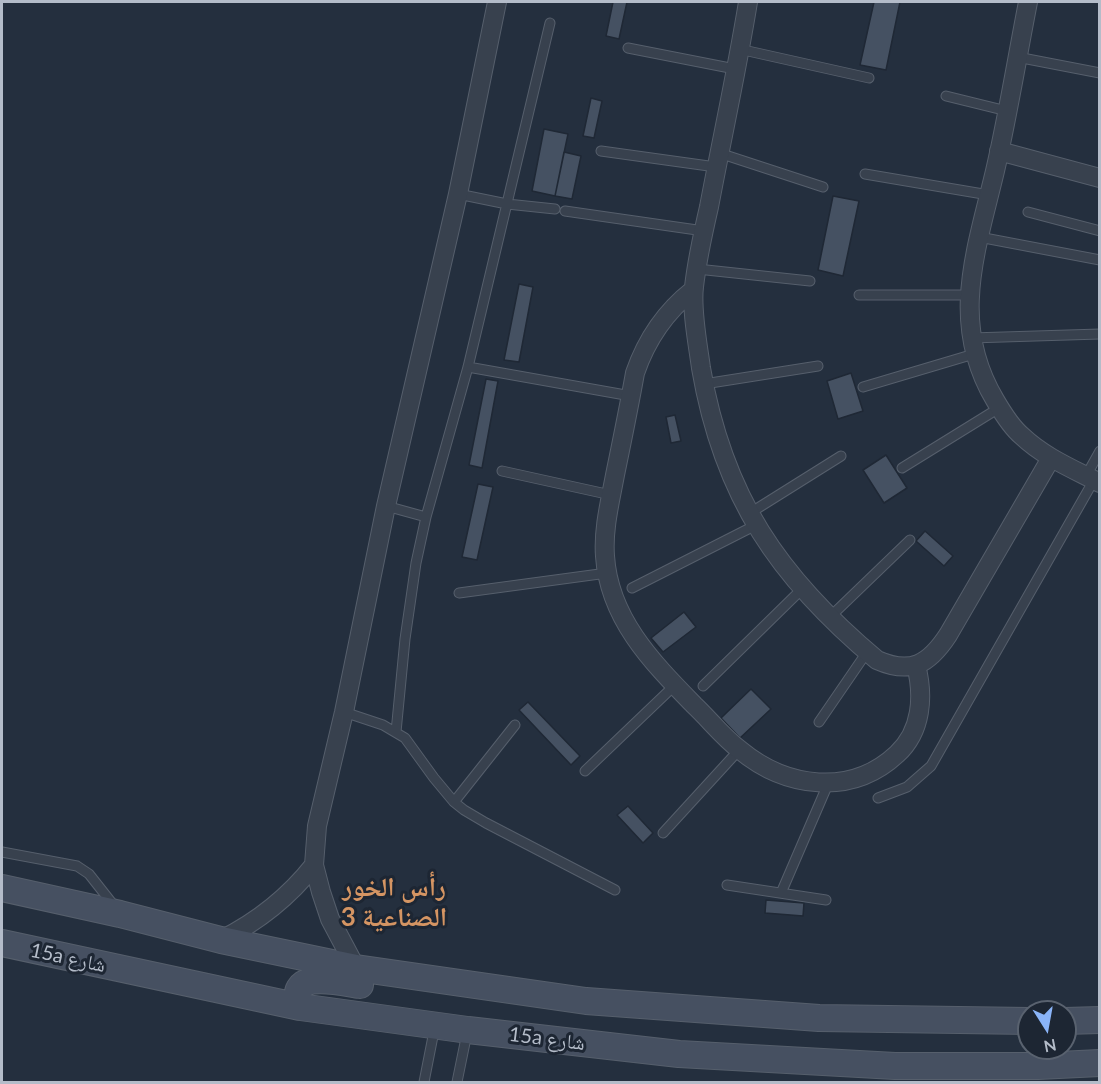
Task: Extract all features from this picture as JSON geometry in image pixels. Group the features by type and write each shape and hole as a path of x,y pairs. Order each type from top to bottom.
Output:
{"main road":[{"path":"2,888 120,914 221,940 357,968 586,1001 819,1018 1017,1021"},
{"name":"15a شارع","path":"2,943 300,1007 468,1030 691,1055 895,1066 1038,1066 1100,1063"},
{"path":"300,1007 297,994 300,987 312,980 540,1006 586,1001"},
{"path":"1077,1021 1100,1020"},
{"path":"1038,1066 1071,1053 1100,1049"},
{"path":"1038,1066 1084,1083"}],"street":[{"path":"357,968 330,919 314,864 317,826 345,712 386,506 458,194 497,2"},
{"path":"748,2 693,290 704,384 720,451 753,519 777,558 802,589 867,652 890,666 903,668 916,665 929,658 948,635 1051,458"},
{"path":"1028,2 999,150 972,269 970,295 972,346 984,382 999,408 1020,435 1051,458 1093,479"},
{"path":"999,150 1100,178"},
{"path":"693,290 677,303 650,337 635,373 606,525 607,573 621,614 635,640 675,685 740,750 759,763 781,773 828,784 868,775 886,764 902,750 918,718 921,700 916,665"},
{"path":"221,940 256,920 282,901 314,864"}],"lane":[{"path":"396,732 405,639 416,563 426,517 468,367 550,23"},
{"path":"628,48 735,69"},
{"path":"739,50 869,78"},
{"path":"1017,57 1100,73"},
{"path":"946,96 1007,111"},
{"path":"601,151 717,160 823,187"},
{"path":"865,174 989,195"},
{"path":"458,194 507,204 704,231"},
{"path":"1028,212 1100,231"},
{"path":"980,237 1100,260"},
{"path":"697,269 810,281"},
{"path":"860,295 970,295"},
{"path":"863,387 972,346 1100,334"},
{"path":"704,384 818,366"},
{"path":"468,367 631,396"},
{"path":"902,468 999,408"},
{"path":"878,798 907,787 920,778 936,760 1093,479 1100,451"},
{"path":"632,588 753,519 841,456"},
{"path":"502,471 611,495"},
{"path":"386,506 426,517"},
{"path":"830,617 909,540"},
{"path":"459,593 607,573"},
{"path":"703,686 802,589"},
{"path":"819,722 867,652"},
{"path":"585,771 675,685"},
{"path":"345,712 396,732 405,738 454,802 486,823 615,890"},
{"path":"454,802 515,725"},
{"path":"663,833 740,750"},
{"path":"781,893 828,784"},
{"path":"2,852 77,866 89,874 120,914"},
{"path":"727,885 826,900"},
{"path":"424,1083 436,1025"},
{"path":"457,1083 468,1030"}],"building":[{"path":"613,2 627,2 619,39 606,36"},
{"path":"874,2 900,2 886,70 860,65"},
{"path":"591,98 602,101 594,138 583,136"},
{"path":"544,129 568,134 555,196 532,191"},
{"path":"564,152 581,156 572,199 555,196"},
{"path":"833,196 859,201 843,276 818,270"},
{"path":"519,284 533,287 519,362 504,360"},
{"path":"851,373 863,411 838,419 827,381"},
{"path":"486,379 498,381 482,468 469,465"},
{"path":"675,415 681,441 671,443 666,417"},
{"path":"886,455 907,488 884,503 863,470"},
{"path":"478,484 493,487 477,560 462,557"},
{"path":"925,531 953,556 944,566 916,541"},
{"path":"684,612 696,627 663,652 651,638"},
{"path":"751,689 771,709 740,738 721,718"},
{"path":"528,702 580,756 571,765 519,710"},
{"path":"628,806 653,833 643,843 617,815"},
{"path":"766,900 804,903 803,916 765,913"}],"district":[{"name":"رأس الخور الصناعية 3","path":"394,903"}]}
